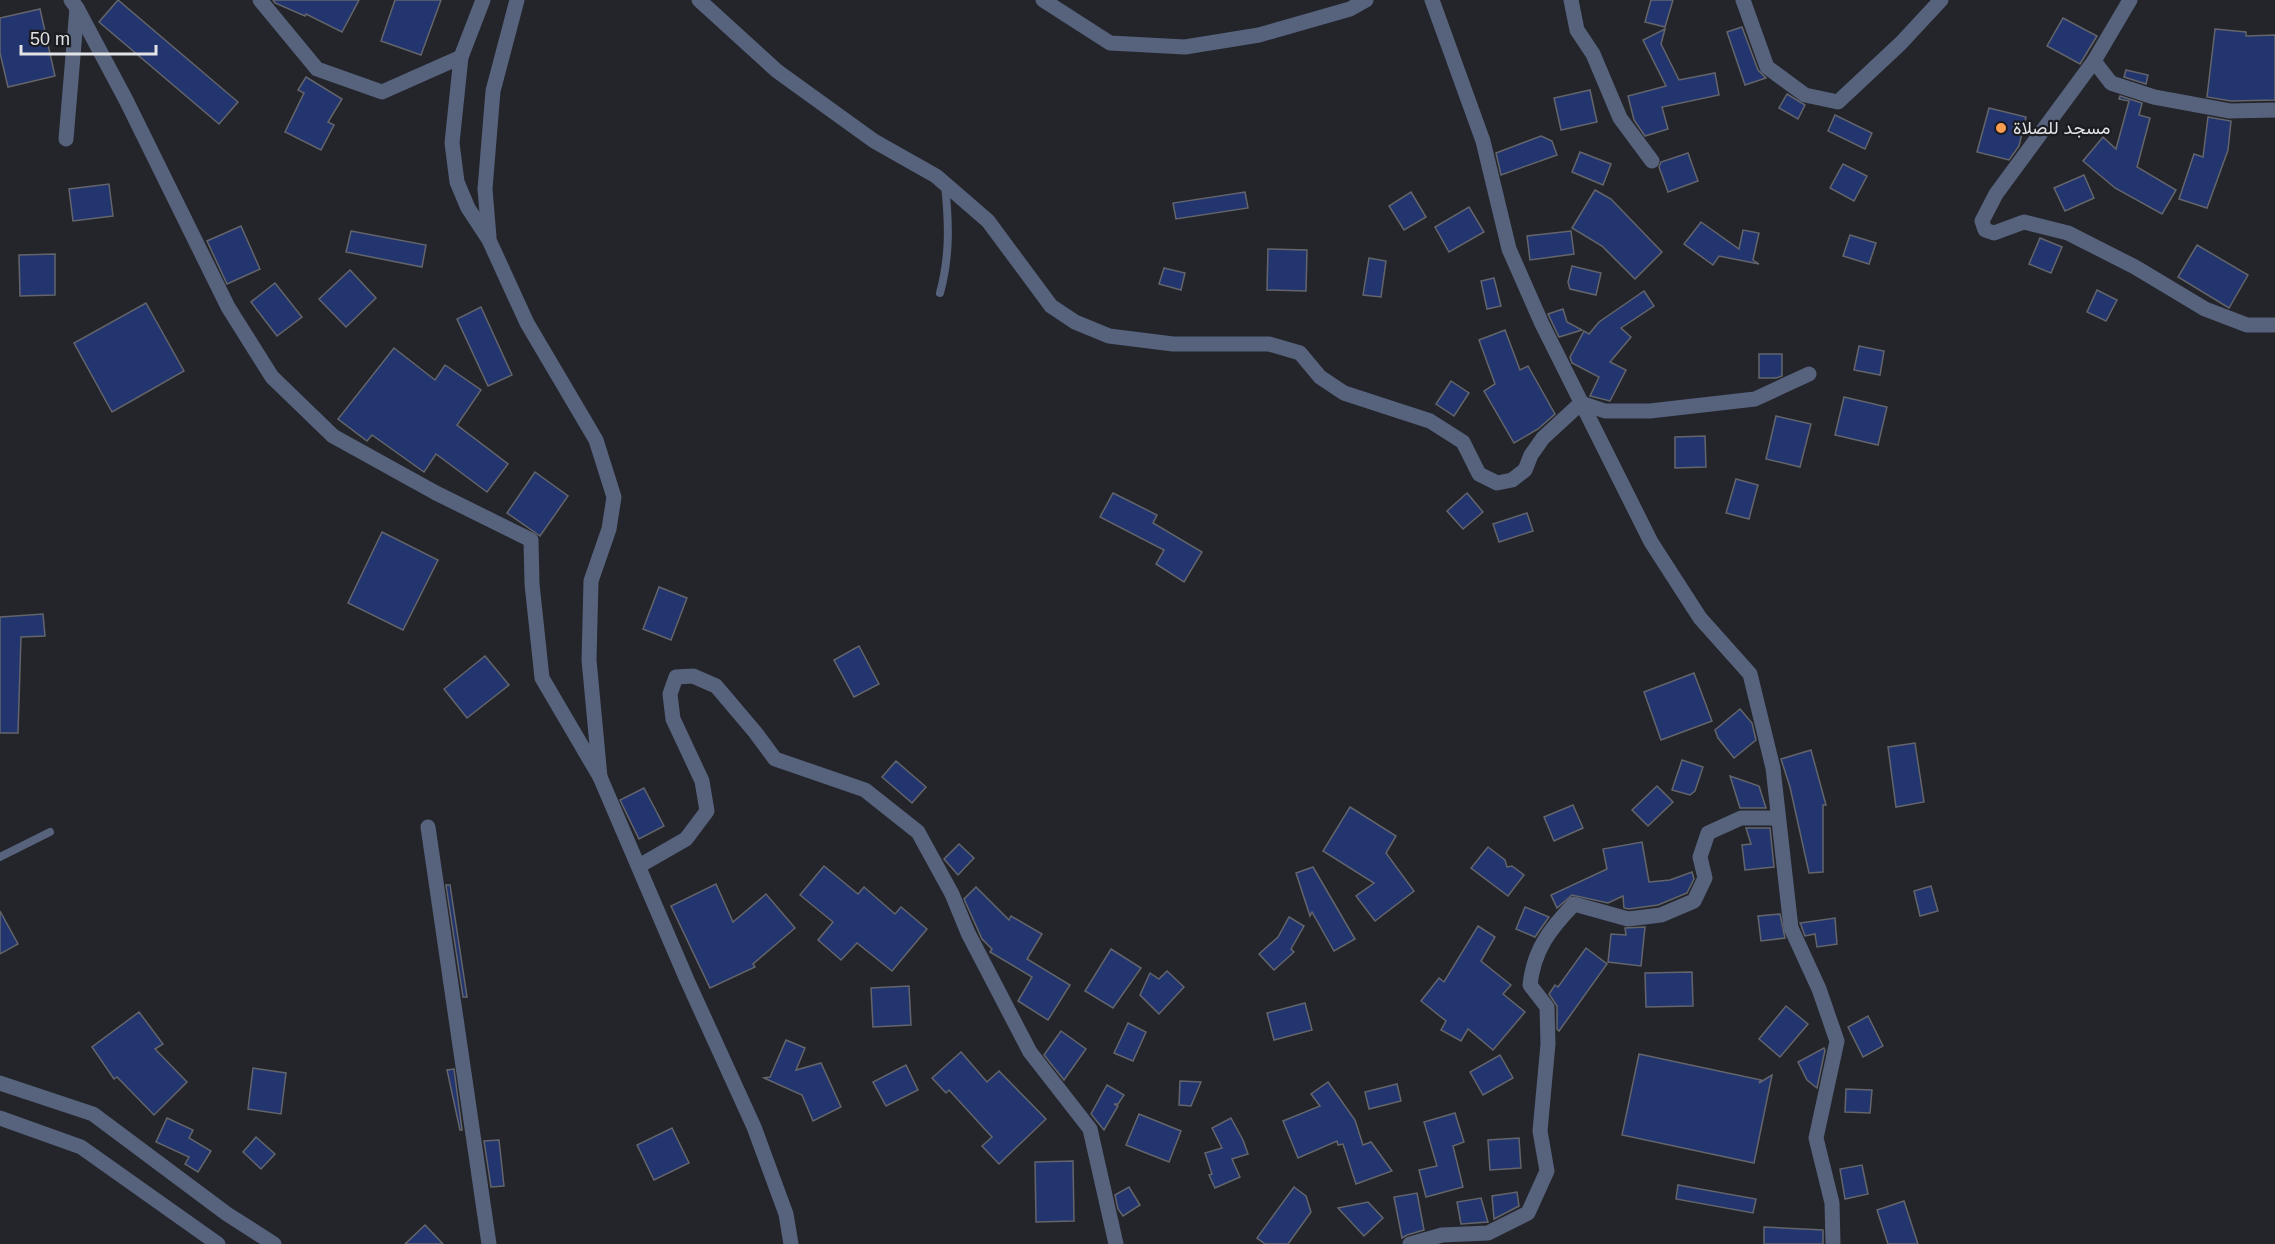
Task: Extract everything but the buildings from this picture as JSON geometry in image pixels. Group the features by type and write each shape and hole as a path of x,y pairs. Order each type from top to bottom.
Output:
{"street":[{"path":"260,0 317,69 382,92 461,57"},
{"path":"483,0 461,57 452,143 457,182 468,208 489,240 527,323 596,440 614,497 609,529 591,581 589,660 600,777"},
{"path":"489,240 485,189 493,91 518,0"},
{"path":"699,0 777,71 874,141 936,176 988,220 1051,306 1075,322 1109,336 1173,344 1269,344 1299,353 1320,377 1344,393 1442,427 1463,442 1479,474 1497,483 1512,480 1525,470 1531,455 1543,438 1581,403"},
{"path":"1043,0 1110,43 1185,47 1259,35 1350,9 1366,0"},
{"path":"1432,0 1483,141 1509,249 1542,324 1651,542 1700,618 1750,674 1773,768 1791,928 1819,989 1837,1041 1816,1138 1832,1203 1833,1244"},
{"path":"1571,0 1577,30 1593,54 1620,118 1652,161"},
{"path":"1743,0 1767,67 1805,95 1838,102 1901,43 1941,0"},
{"path":"2130,0 2094,61 1996,194 1982,221 1985,230 1994,233 2024,222 2068,233 2135,267 2205,309 2247,325 2275,325"},
{"path":"66,139 74,4"},
{"path":"74,4 126,100 228,308 272,377 333,436 435,493 531,540 532,584 542,678 600,777 687,980 754,1127 786,1214 791,1244"},
{"path":"2094,61 2111,83 2154,97 2230,111 2275,110"},
{"path":"1581,403 1605,411 1640,411 1755,399 1809,374"},
{"path":"639,867 686,839 707,811 702,781 674,719 669,694 676,676 693,676 716,686 775,759 866,790 918,832 952,894 968,933 1030,1052 1090,1129 1116,1244"},
{"path":"1410,1244 1442,1235 1488,1233 1528,1213 1547,1172 1540,1131 1548,1044 1547,1007 1530,985 1532,966 1551,928 1574,904 1628,919 1661,915 1694,901 1705,878 1700,857 1708,833 1741,818 1777,818"},
{"path":"428,826 489,1244"},
{"path":"0,1083 93,1114 226,1214 274,1244"},
{"path":"0,1118 81,1147 211,1242"}],"lane":[{"path":"940,293 947,267 948,220 945,184"},
{"path":"0,857 50,832"}],"place":[{"name":"مسجد للصلاة","path":"2001,128"}]}
